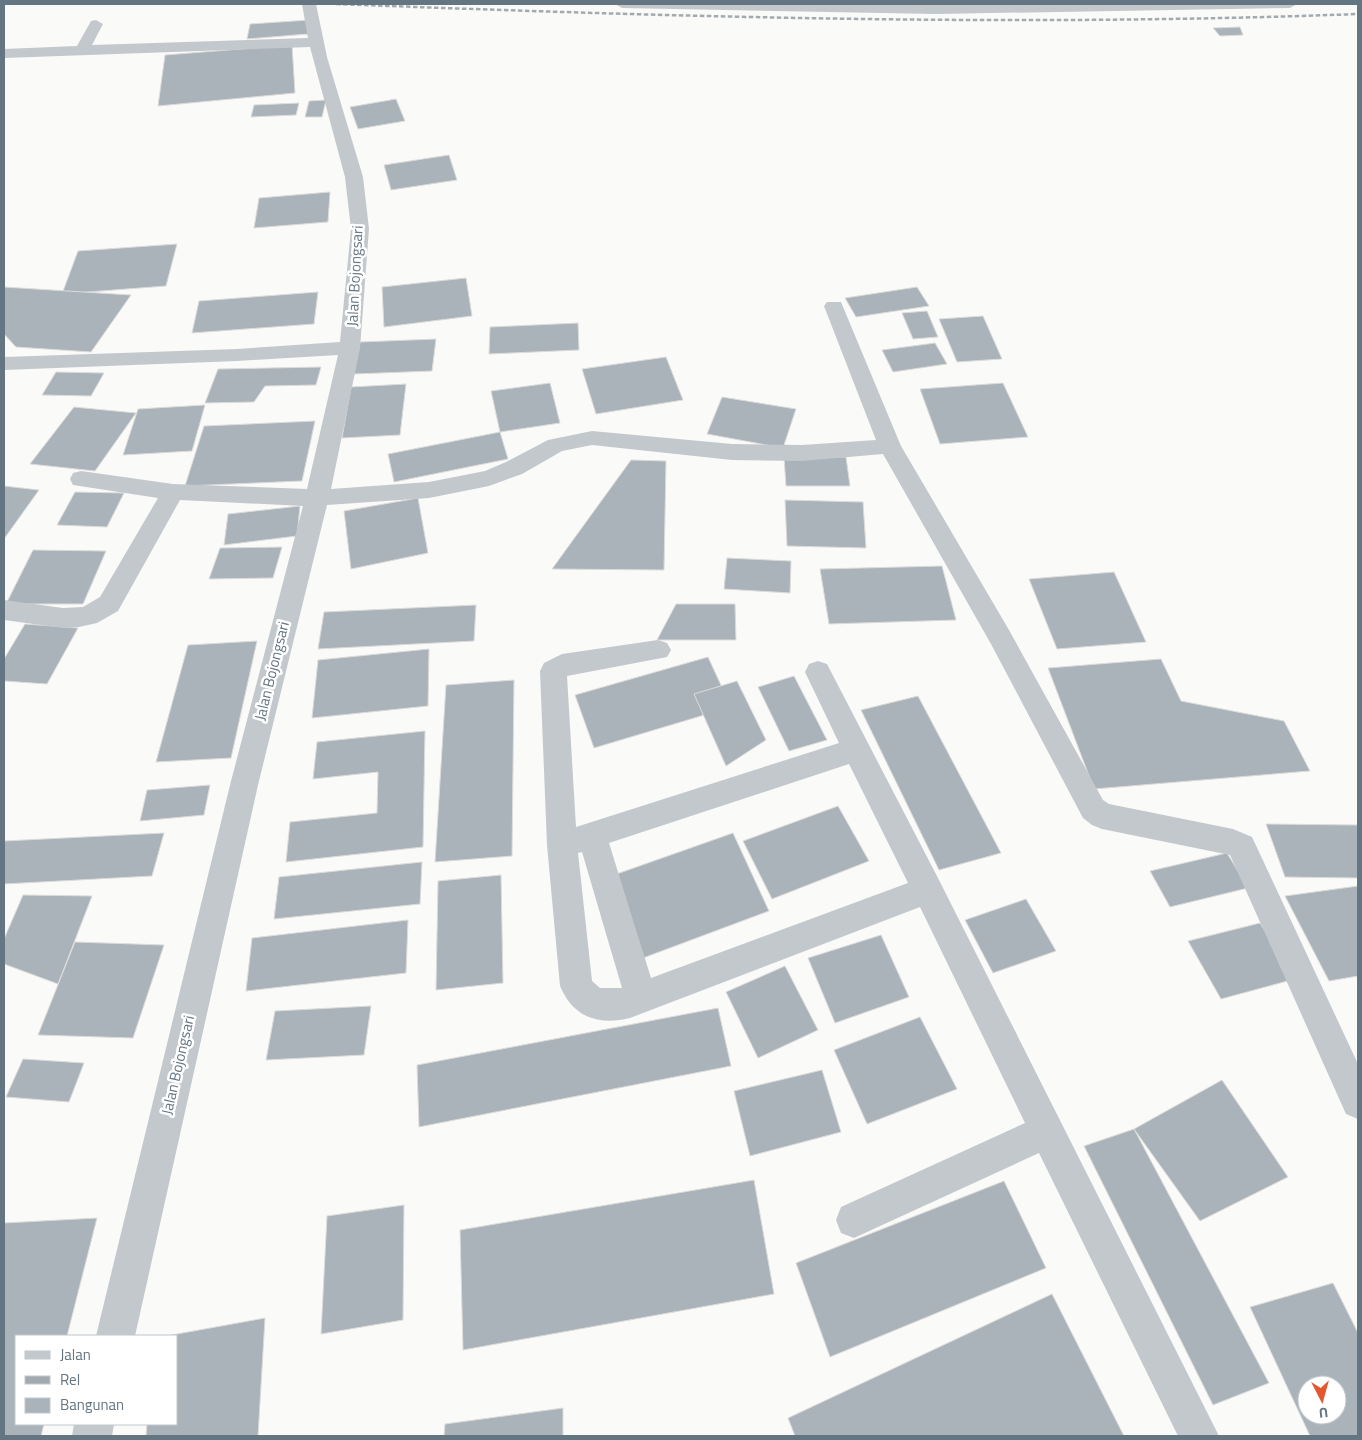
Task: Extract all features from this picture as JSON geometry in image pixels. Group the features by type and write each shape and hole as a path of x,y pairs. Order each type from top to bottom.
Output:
{"street":[{"name":"Jalan Bojongsari","path":"115,1335 244,784 316,498 350,348 360,229 355,186 316,42 309,4"},
{"path":"622,4 936,10 1290,4"},
{"path":"82,50 96,24"},
{"path":"178,47 184,33"},
{"path":"4,53 316,42"},
{"path":"834,306 890,446 1000,637 1093,809 1102,816 1233,842 1241,846 1358,1102"},
{"path":"4,363 237,355 350,348"},
{"path":"81,479 173,492 316,498 429,490 462,484 489,478 514,468 556,445 592,438 732,452 802,454 890,446"},
{"path":"4,610 64,618 88,616 109,604 173,492"},
{"path":"658,650 562,665 554,669 562,845 576,986 579,992 590,1002 600,1005 619,1005 641,998 928,890"},
{"path":"818,672 1199,1436"},
{"path":"562,845 858,749"},
{"path":"592,836 641,998"},
{"path":"854,1220 1047,1131"}],"building":[{"path":"309,20 308,34 247,39 250,24"},
{"path":"1240,27 1243,35 1220,36 1213,28"},
{"path":"292,45 295,93 158,106 165,55"},
{"path":"396,99 405,121 358,129 350,107"},
{"path":"326,100 322,117 305,117 309,101"},
{"path":"299,103 296,115 251,117 254,105"},
{"path":"449,155 457,180 391,190 384,165"},
{"path":"330,192 328,222 254,228 259,198"},
{"path":"177,244 166,286 62,294 78,251"},
{"path":"466,278 472,316 384,327 382,287"},
{"path":"4,287 131,295 91,352 16,347 4,334"},
{"path":"917,287 929,306 856,317 845,298"},
{"path":"318,292 314,324 192,333 199,301"},
{"path":"927,311 938,337 913,339 902,313"},
{"path":"983,316 1002,359 957,362 939,319"},
{"path":"578,323 579,350 489,354 490,327"},
{"path":"436,339 432,371 354,374 360,342"},
{"path":"935,343 947,364 893,372 882,350"},
{"path":"666,357 683,400 596,414 582,369"},
{"path":"321,367 316,385 265,386 254,402 205,403 218,369"},
{"path":"56,372 104,373 91,396 42,395"},
{"path":"550,383 560,423 500,432 491,391"},
{"path":"1003,383 1028,437 940,444 920,389"},
{"path":"406,384 400,435 342,438 351,387"},
{"path":"722,397 796,409 783,448 707,434"},
{"path":"205,405 192,451 123,455 138,409"},
{"path":"74,407 136,413 95,471 30,464"},
{"path":"315,421 302,481 185,486 204,426"},
{"path":"500,432 508,459 394,482 388,454"},
{"path":"784,457 846,457 850,486 786,486"},
{"path":"631,460 666,461 664,570 552,569"},
{"path":"4,486 39,490 4,539"},
{"path":"75,492 124,493 107,527 57,525"},
{"path":"418,498 428,553 351,569 344,511"},
{"path":"785,500 863,502 866,548 787,546"},
{"path":"300,506 297,536 224,545 228,514"},
{"path":"282,547 273,578 209,579 220,548"},
{"path":"33,550 106,551 83,604 6,604"},
{"path":"727,558 791,561 790,593 724,589"},
{"path":"942,566 956,620 829,624 820,569"},
{"path":"1114,572 1146,642 1057,649 1029,579"},
{"path":"676,604 735,604 736,640 657,640"},
{"path":"476,605 474,641 318,649 324,612"},
{"path":"25,624 78,628 47,684 4,681 4,659"},
{"path":"257,641 231,758 156,762 188,645"},
{"path":"429,649 428,706 312,718 318,660"},
{"path":"708,657 731,707 594,748 575,695"},
{"path":"1161,659 1181,701 1284,721 1310,771 1094,789 1048,668"},
{"path":"794,676 827,740 789,751 758,687"},
{"path":"514,680 512,856 435,862 446,685"},
{"path":"737,681 766,740 726,766 694,694"},
{"path":"918,696 1001,853 939,870 861,710"},
{"path":"425,731 423,847 286,862 290,822 377,813 378,772 313,779 317,742"},
{"path":"210,785 204,815 140,821 147,790"},
{"path":"838,806 869,861 772,899 743,841"},
{"path":"1266,824 1358,825 1358,878 1285,877"},
{"path":"164,833 152,876 4,884 4,841"},
{"path":"733,833 769,911 643,958 611,876"},
{"path":"1227,853 1248,888 1170,907 1150,871"},
{"path":"422,862 420,904 274,919 279,877"},
{"path":"501,875 503,983 436,990 438,881"},
{"path":"1358,886 1358,976 1329,981 1285,896"},
{"path":"23,895 92,896 58,984 4,964 4,939"},
{"path":"1026,899 1056,951 993,973 965,920"},
{"path":"408,920 406,973 246,991 252,938"},
{"path":"1260,923 1295,979 1221,999 1188,941"},
{"path":"881,935 909,997 835,1023 808,958"},
{"path":"75,942 164,945 133,1038 38,1035"},
{"path":"785,966 818,1030 758,1058 726,992"},
{"path":"371,1006 364,1055 266,1060 275,1011"},
{"path":"718,1008 731,1066 419,1127 417,1065"},
{"path":"920,1017 957,1089 867,1124 834,1050"},
{"path":"23,1059 84,1063 69,1102 6,1097"},
{"path":"822,1070 841,1132 750,1156 734,1091"},
{"path":"1222,1080 1288,1177 1200,1221 1134,1129"},
{"path":"1134,1129 1269,1383 1213,1405 1084,1146"},
{"path":"754,1180 774,1294 463,1350 460,1230"},
{"path":"1004,1181 1046,1268 830,1357 796,1263"},
{"path":"404,1205 403,1320 321,1334 327,1216"},
{"path":"97,1218 67,1335 15,1335 15,1425 44,1425 41,1436 4,1436 4,1223"},
{"path":"1333,1283 1358,1333 1358,1436 1310,1436 1305,1425 1347,1425 1347,1375 1297,1375 1297,1408 1250,1307"},
{"path":"1052,1294 1124,1436 795,1436 788,1418"},
{"path":"265,1318 258,1436 146,1436 147,1425 178,1425 178,1335 172,1335"},
{"path":"563,1408 563,1436 444,1436 445,1424"}],"railway":[{"path":"336,4 847,19 1102,20 1358,14"}]}
